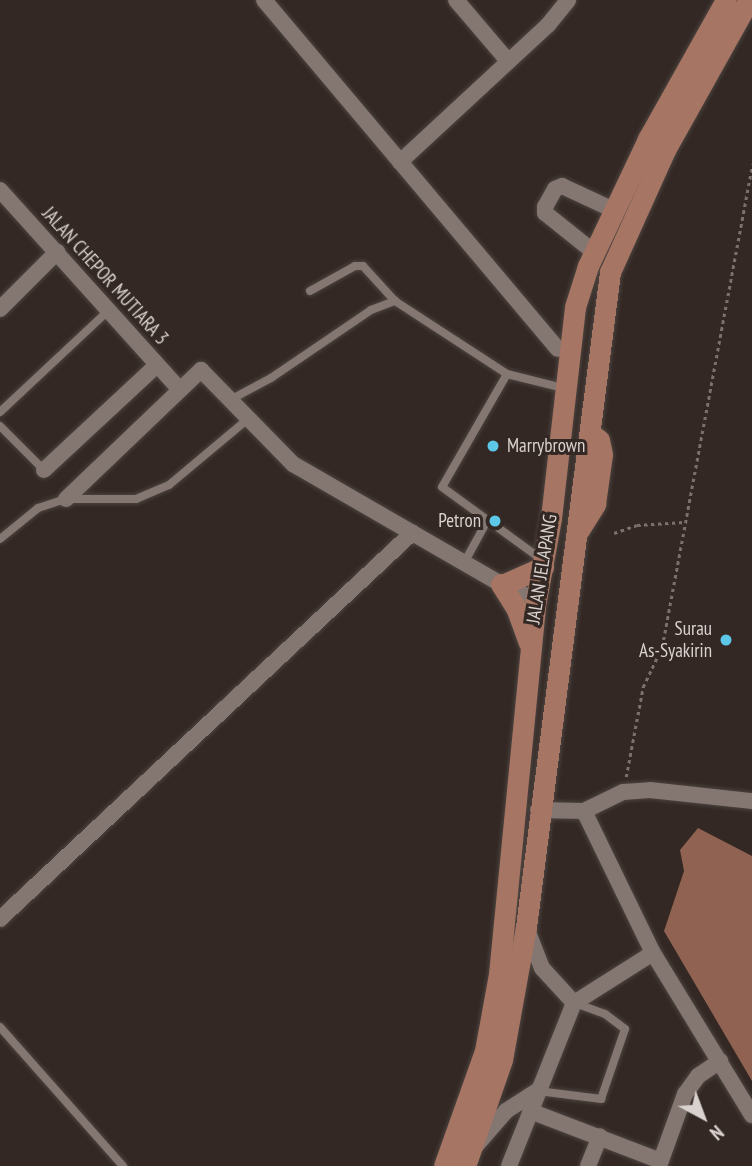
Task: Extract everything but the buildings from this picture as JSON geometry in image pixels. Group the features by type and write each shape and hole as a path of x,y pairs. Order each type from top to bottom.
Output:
{"main road":[{"name":"JALAN JELAPANG","path":"444,1166 485,1051 499,974 536,600 543,564 560,393 575,307 594,253 648,139 743,6"},
{"name":"JALAN JELAPANG","path":"469,1158 502,1060 526,927 538,810 576,534 595,504 602,446 590,433 610,272 665,150 743,6"},
{"path":"575,307 558,349 560,393 578,411 592,407"},
{"path":"531,649 517,610 501,584 543,564"},
{"path":"561,634 554,612 536,600 571,567"}],"street":[{"path":"264,0 558,349"},
{"path":"456,0 507,60"},
{"path":"400,162 507,60 548,25 568,0"},
{"path":"594,253 545,213 545,206 555,189 562,186 614,210"},
{"name":"JALAN CHEPOR MUTIARA 3","path":"3,200 57,253 179,389"},
{"path":"0,309 57,253"},
{"path":"44,470 157,365"},
{"path":"66,499 201,370 293,464 501,584 536,600"},
{"path":"0,919 412,533"},
{"path":"538,810 584,811 623,792 686,791 752,800"},
{"path":"584,811 653,953 752,1115"},
{"path":"526,927 542,968 574,1003"},
{"path":"509,1166 574,1003 653,953"},
{"path":"530,1111 600,1136 660,1164 685,1094 698,1076 720,1061"},
{"path":"469,1158 506,1111 537,1091"},
{"path":"588,1166 600,1136"}],"lane":[{"path":"310,290 355,266 363,266 396,301 507,374 560,393"},
{"path":"230,400 271,378 371,310 396,301"},
{"path":"0,412 108,311"},
{"path":"507,374 442,487 543,564"},
{"path":"0,539 38,508 66,499 136,499 169,485 248,419"},
{"path":"0,426 44,470"},
{"path":"464,563 486,523"},
{"path":"537,1091 601,1099 625,1029 605,1014 574,1003"},
{"path":"0,1027 122,1166"}],"path":[{"path":"623,792 643,687 662,648 752,164"},
{"path":"614,533 636,525 684,522"}],"shaded area":[{"path":"698,828 752,856 752,1081 664,931 684,871 680,850"}],"place":[{"name":"Marrybrown","path":"493,446"},
{"name":"Petron","path":"495,521"},
{"name":"Surau As-Syakirin","path":"726,640"}]}
